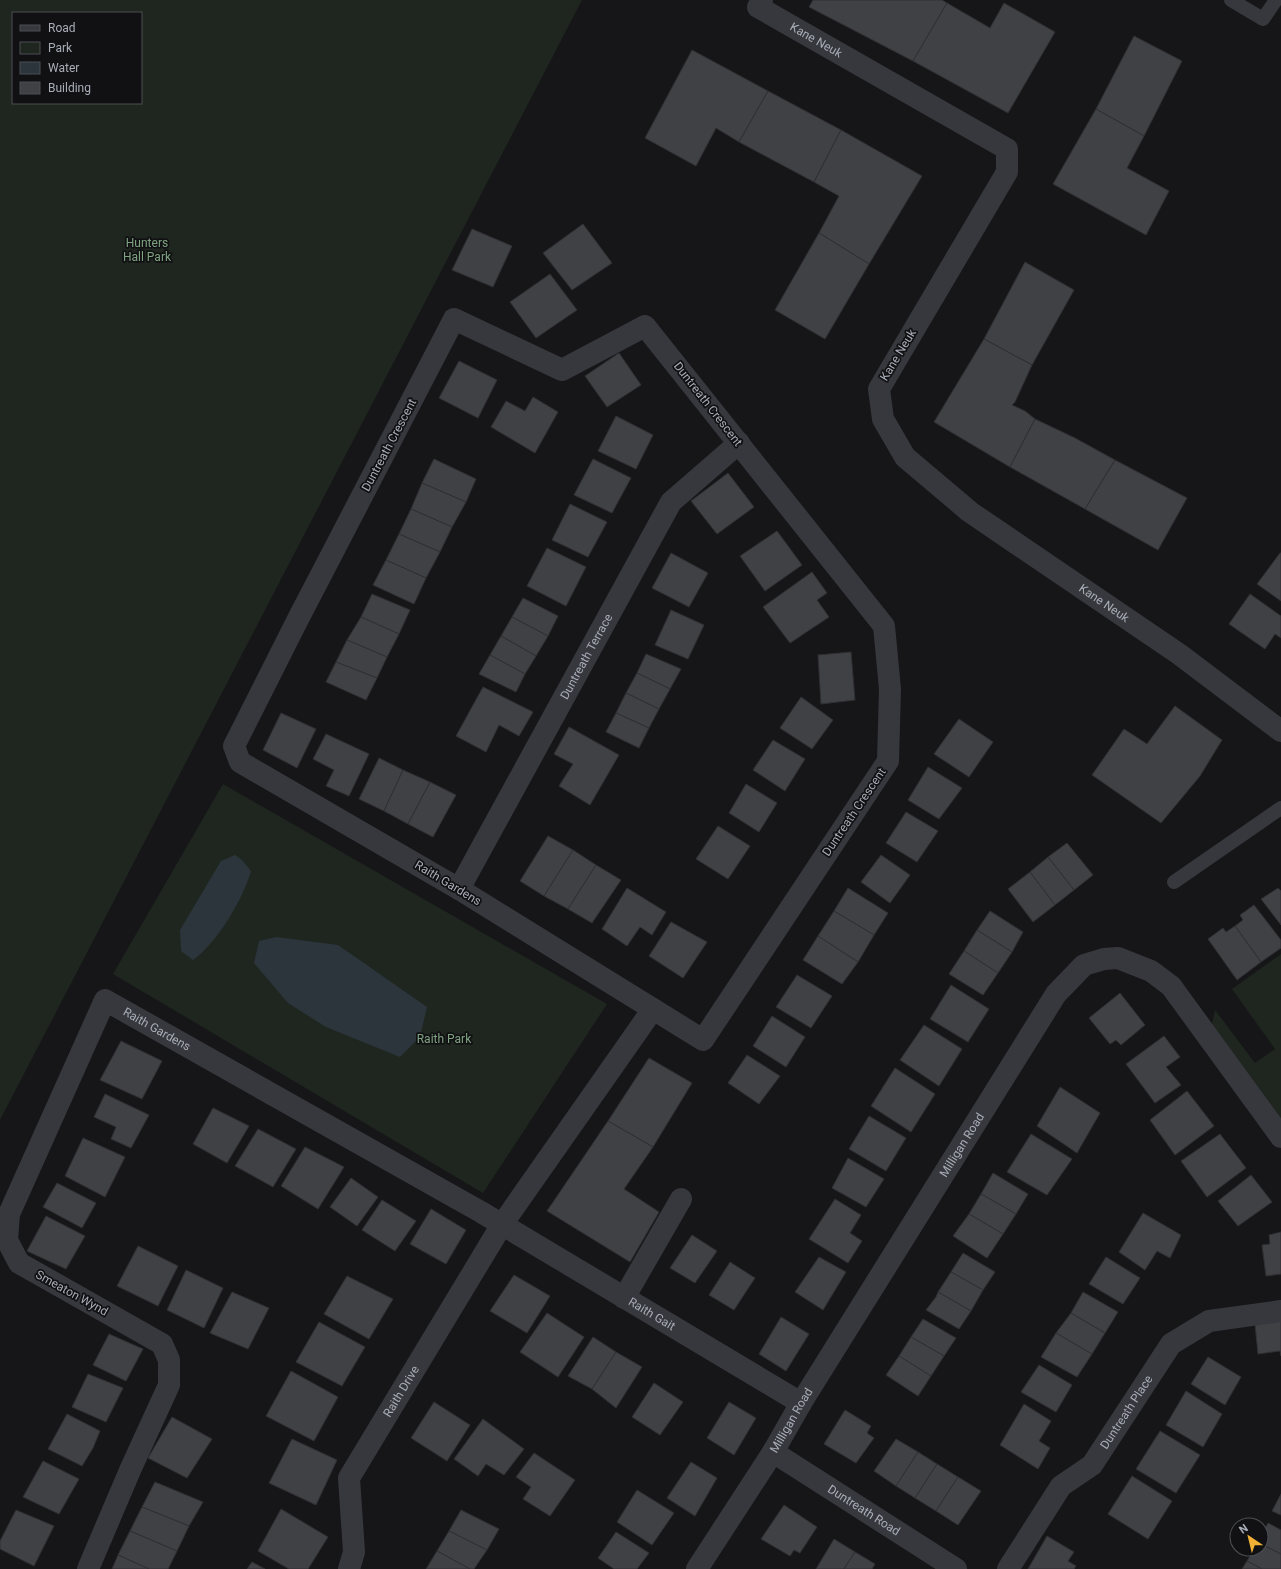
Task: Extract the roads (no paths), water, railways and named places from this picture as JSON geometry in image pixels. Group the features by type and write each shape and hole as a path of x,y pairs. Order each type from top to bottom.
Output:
{"street":[{"name":"Kane Neuk","path":"762,0 758,7 1007,149 1007,172 879,389 883,419 905,457 970,512 1179,654 1281,731"},
{"name":"Duntreath Crescent","path":"240,762 234,746 300,614 454,319 562,370 645,326 884,626 890,689 888,761 703,1040 654,1009"},
{"name":"Duntreath Terrace","path":"459,889 672,502 739,443"},
{"name":"Raith Gardens","path":"240,762 459,889 654,1009"},
{"name":"Milligan Road","path":"697,1569 772,1452 1056,994 1084,965 1104,958 1118,958 1151,971 1171,986 1281,1137"},
{"name":"Raith Gardens","path":"105,1000 474,1208 501,1226"},
{"name":"Smeaton Wynd","path":"88,1569 131,1468 169,1385 169,1360 162,1344 19,1263 7,1240 9,1214 105,1000"},
{"name":"Raith Drive","path":"348,1569 354,1552 349,1478 501,1226 654,1009"},
{"path":"624,1298 681,1199"},
{"name":"Raith Gait","path":"501,1226 801,1403"},
{"name":"Duntreath Place","path":"1008,1569 1061,1486 1092,1465 1171,1344 1209,1321 1281,1311"},
{"name":"Duntreath Road","path":"772,1452 956,1569"}],"lane":[{"path":"1231,0 1263,19 1276,0"},
{"path":"1174,882 1281,808"}],"water":[{"path":"235,855 242,860 251,871 247,882 228,920 220,932 193,960 181,951 180,930 221,861"},
{"path":"276,937 338,945 427,1007 420,1037 400,1057 326,1027 288,1003 254,963 259,941"}],"park label":[{"name":"Hunters Hall Park","path":"147,250"},
{"name":"Raith Park","path":"444,1039"}]}
